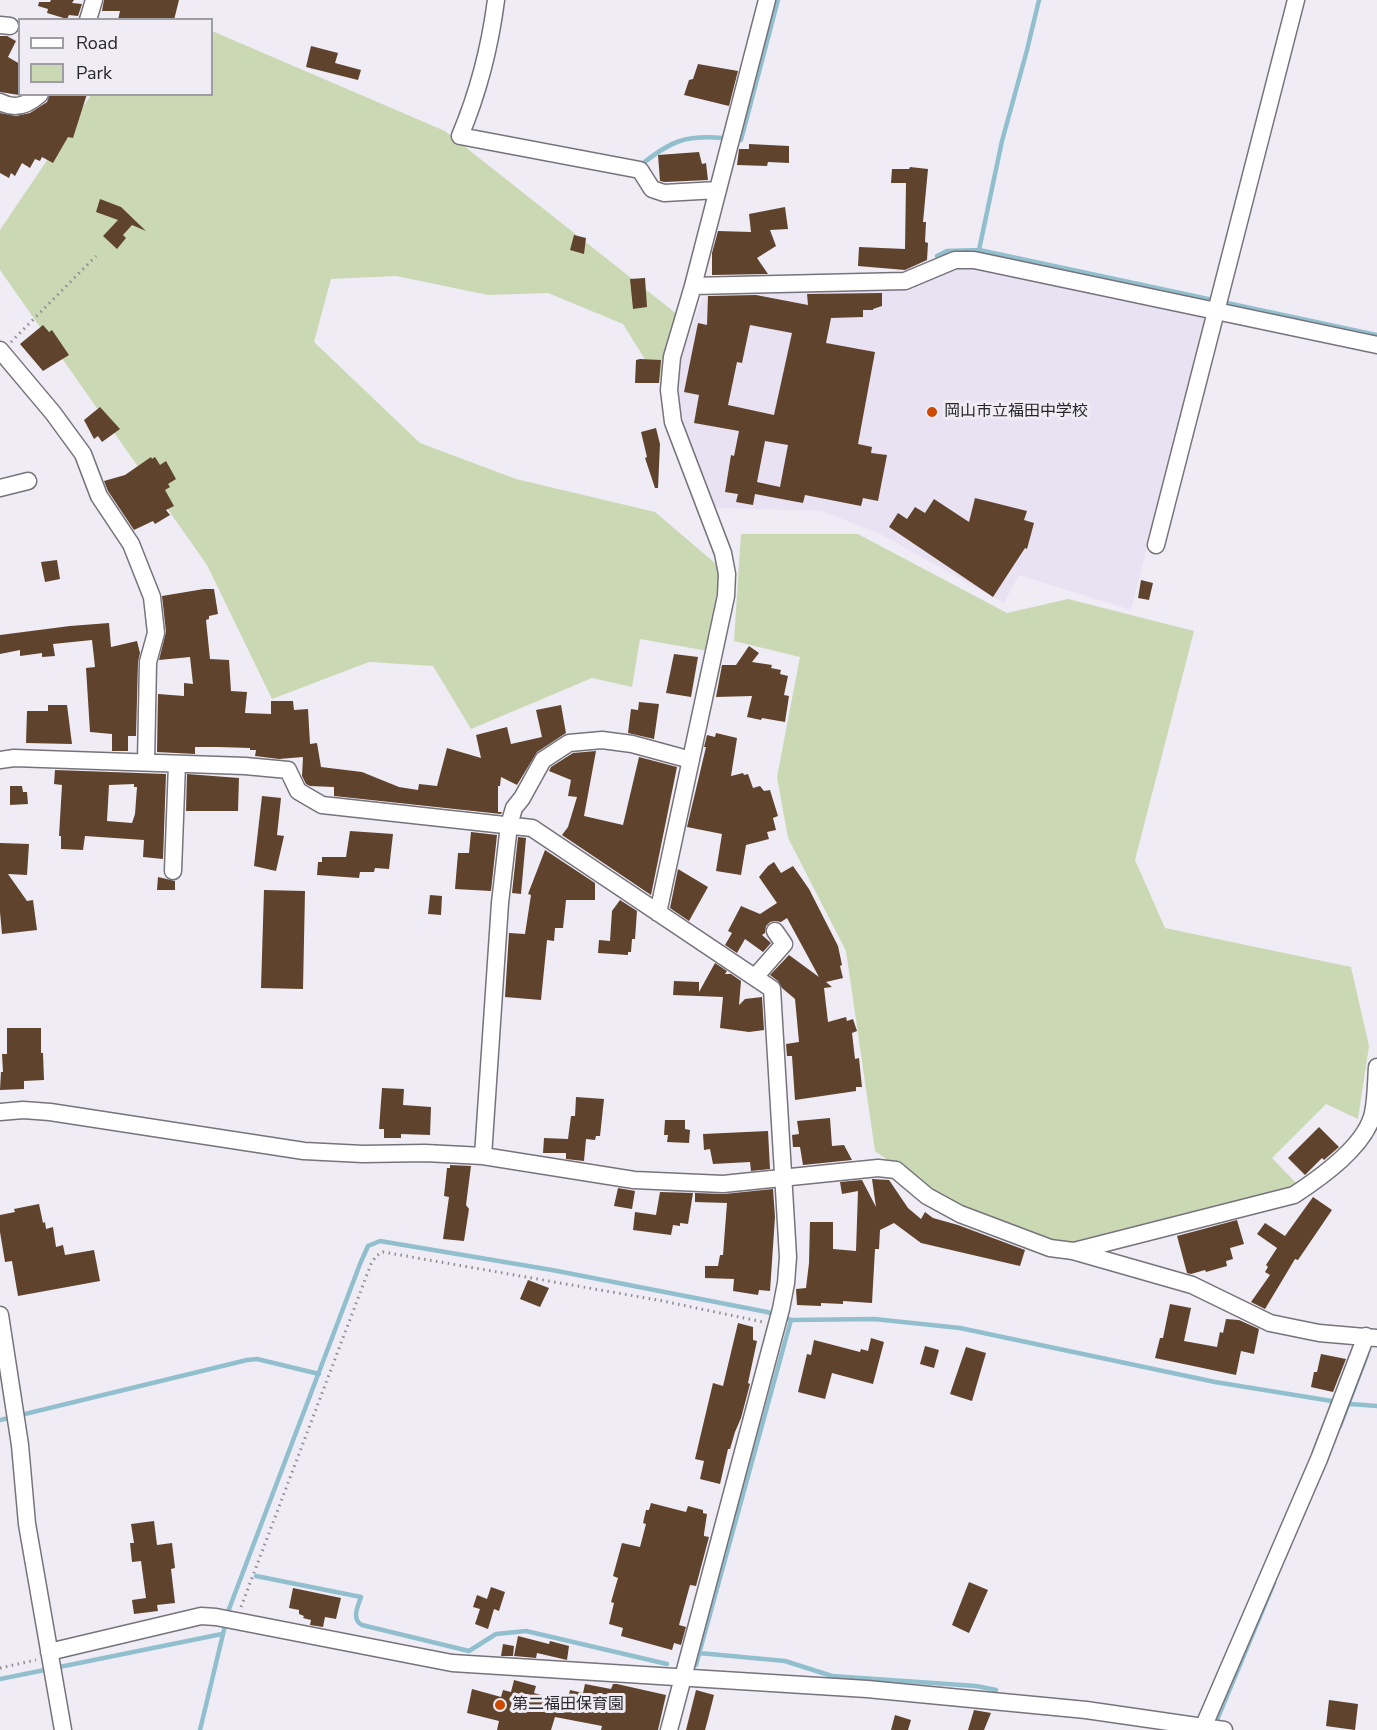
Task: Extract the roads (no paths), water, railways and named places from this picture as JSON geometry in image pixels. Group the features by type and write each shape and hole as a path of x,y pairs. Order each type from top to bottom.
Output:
{"street":[{"path":"89,18 94,0"},
{"path":"496,0 492,29 473,105 460,136 640,170 652,189 664,193 718,190"},
{"path":"658,913 726,596 727,574 723,553 673,422 669,390 672,357 693,286 767,0"},
{"path":"1156,545 1296,0"},
{"path":"0,102 15,106 29,104 38,96"},
{"path":"693,286 905,281 955,260 974,260 1217,304 1377,345"},
{"path":"0,350 53,413 83,454 99,496 131,544 152,597 156,633 148,663 146,762"},
{"path":"0,488 28,481"},
{"path":"483,1156 500,903 509,825 514,808 543,760 569,743 602,740 632,744 691,760"},
{"path":"0,760 14,758 146,762 288,770 298,791 322,805 531,828 772,989 788,1257 786,1283 779,1318 669,1730"},
{"path":"173,871 177,764"},
{"path":"755,977 784,944 775,931"},
{"path":"1073,1251 1294,1195 1321,1178 1359,1140 1373,1115 1377,1067"},
{"path":"0,1112 24,1110 50,1113 304,1151 483,1156 634,1180 723,1184 878,1168 896,1170 927,1196 960,1214 1050,1248 1073,1251 1192,1285 1270,1323 1319,1333 1371,1337 1341,1403 1212,1729 1086,1710 867,1689 452,1663 201,1616 51,1661"},
{"path":"0,1315 15,1416 27,1524 63,1730"}],"waterway":[{"path":"739,140 741,140 778,0"},
{"path":"979,250 1002,141 1039,0"},
{"path":"642,164 679,141 710,137 723,138"},
{"path":"937,256 947,251 979,250 1377,335"},
{"path":"200,1730 229,1609 360,1264 368,1246 380,1241 552,1270 767,1312 791,1320 874,1319 960,1328 1215,1382 1350,1404 1377,1406"},
{"path":"696,1665 791,1320"},
{"path":"1340,1426 1367,1355"},
{"path":"0,1420 247,1360 257,1359 319,1374"},
{"path":"256,1576 361,1597 356,1616 362,1625 469,1651 496,1634 526,1631 667,1664"},
{"path":"1215,1725 1274,1583"},
{"path":"0,1679 222,1634"},
{"path":"699,1653 785,1661 832,1676 976,1686 996,1690"}],"place":[{"name":"岡山市立福田中学校","path":"932,412"},
{"name":"第二福田保育園","path":"500,1705"}]}
